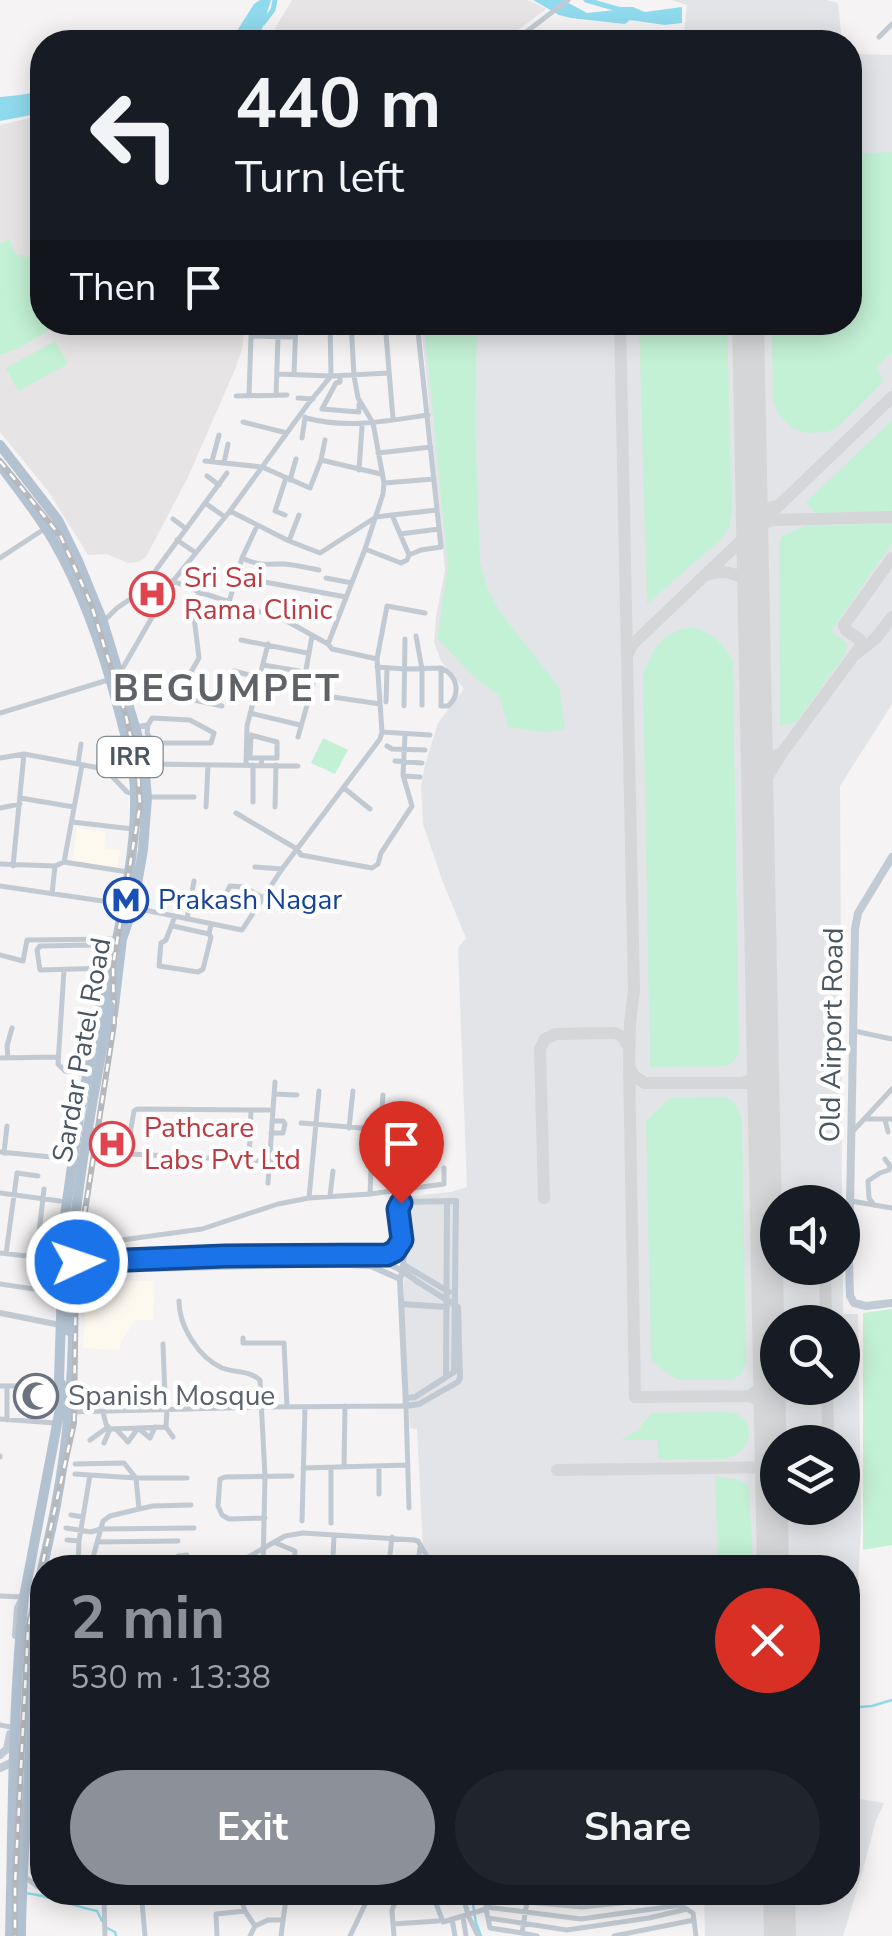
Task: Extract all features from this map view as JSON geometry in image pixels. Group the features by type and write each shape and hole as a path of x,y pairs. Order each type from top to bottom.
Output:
{"main road":[{"name":"Sardar Patel Road","path":"0,445 58,520 103,622 141,796 133,829 122,939 110,969"},
{"name":"Sardar Patel Road","path":"0,465 46,528 84,602 135,727 145,742 143,850 110,969 116,1002 87,1149 76,1266 60,1324 59,1381 68,1391 70,1412 44,1555"},
{"name":"Old Airport Road","path":"851,1185 855,929 858,914 892,857"},
{"name":"IRR","path":"68,1391 72,1230 110,969"},
{"name":"Sardar Patel Road","path":"40,1555 58,1424 73,1378 71,1290 61,1264 64,1222 100,1008 106,1004"},
{"path":"64,1222 78,1224"},
{"name":"Old Airport Road","path":"851,1285 854,1304 892,1303"},
{"path":"1,1753 9,1745 18,1608 30,1600"},
{"name":"Sardar Patel Road","path":"20,1936 5,1765 30,1620"},
{"name":"Sardar Patel Road","path":"10,1936 29,1764"},
{"path":"5,1765 29,1764"}],"street":[{"path":"530,30 568,0"},
{"path":"879,38 892,24"},
{"path":"294,375 296,335"},
{"path":"302,438 304,416 312,398 331,376 330,335"},
{"path":"328,644 376,518 384,483 372,423 361,403 354,376 352,335"},
{"path":"386,335 393,420"},
{"path":"408,555 441,547 419,335"},
{"path":"249,396 251,336 291,337"},
{"path":"276,396 278,336"},
{"path":"277,374 354,376 389,372"},
{"path":"340,376 322,409 358,412 361,403"},
{"path":"236,396 287,395"},
{"path":"298,398 312,398"},
{"path":"304,416 325,423 372,423 428,415"},
{"path":"0,713 115,676 173,581 304,416"},
{"path":"244,422 287,433"},
{"path":"358,470 362,426"},
{"path":"219,435 208,461 262,468 310,488 325,440"},
{"path":"224,463 228,444"},
{"path":"378,453 431,447"},
{"path":"285,515 275,509 296,459"},
{"path":"321,460 381,474"},
{"path":"156,570 227,472"},
{"path":"207,476 218,485"},
{"path":"384,483 434,478"},
{"path":"205,504 225,518"},
{"path":"230,511 320,553 376,518 436,510"},
{"path":"288,541 299,516"},
{"path":"365,549 401,563 407,560 392,516"},
{"path":"173,519 185,528"},
{"path":"0,558 58,520"},
{"path":"228,602 257,526"},
{"path":"400,534 439,529"},
{"path":"177,540 196,553"},
{"path":"242,558 255,564 319,570"},
{"path":"238,573 260,581 346,596"},
{"path":"326,578 352,583"},
{"path":"103,622 154,583 173,581 284,619 332,649 387,668 442,668 456,683 455,697 448,706 442,706 442,668"},
{"path":"199,592 193,609 199,658 180,695 222,706"},
{"path":"383,703 377,663 388,606 425,613"},
{"path":"298,737 312,684 304,682 312,636"},
{"path":"416,636 422,669 422,705"},
{"path":"241,640 308,653"},
{"path":"404,706 405,640"},
{"path":"252,802 247,726 268,644"},
{"path":"262,665 300,671"},
{"path":"0,886 128,905 242,930 297,849 380,740 387,668"},
{"path":"234,671 299,688"},
{"path":"326,696 383,703"},
{"path":"250,713 301,725"},
{"path":"152,718 190,720 214,733 211,743 153,743 145,742 148,725 152,718"},
{"path":"135,727 148,725"},
{"path":"382,732 430,735"},
{"path":"236,812 302,855 372,868 412,806 403,776 405,734"},
{"path":"144,764 249,765 262,762 277,758 277,742 251,735 250,758 262,762 276,765 298,766"},
{"path":"64,862 82,744"},
{"path":"388,746 426,750"},
{"path":"0,758 24,754 105,769 126,792 141,796 194,796"},
{"path":"13,866 24,754"},
{"path":"395,761 422,763"},
{"path":"206,807 208,765"},
{"path":"275,807 276,765"},
{"path":"403,776 420,776"},
{"path":"344,788 370,808"},
{"path":"0,808 20,801 74,806"},
{"path":"72,822 133,829"},
{"path":"0,864 55,866 64,862 128,872"},
{"path":"52,894 55,866"},
{"path":"255,868 282,870"},
{"path":"188,918 194,881"},
{"path":"224,897 230,886 244,887 264,898"},
{"path":"175,916 166,940 161,943 159,966 198,972 203,969 212,924"},
{"path":"173,926 209,934"},
{"path":"0,955 22,961 26,940 116,939"},
{"path":"40,946 99,946 110,969 40,970 37,950 40,946"},
{"path":"64,970 58,1064 62,1069 88,1072"},
{"path":"8,1058 12,1028"},
{"path":"854,1031 892,1039"},
{"path":"0,1058 58,1058"},
{"path":"268,1184 275,1082"},
{"path":"852,1132 892,1090"},
{"path":"308,1198 319,1091"},
{"path":"349,1128 353,1091"},
{"path":"274,1094 297,1095"},
{"path":"380,1130 384,1095"},
{"path":"130,1154 130,1134 137,1109 273,1110"},
{"path":"249,1160 250,1110"},
{"path":"64,1116 79,1118"},
{"path":"864,1119 888,1120 888,1132"},
{"path":"272,1121 283,1121 284,1130 282,1134 272,1133"},
{"path":"301,1123 410,1132"},
{"path":"7,1126 2,1152 73,1159"},
{"path":"94,1130 130,1134"},
{"path":"366,1151 368,1130"},
{"path":"410,1188 421,1130"},
{"path":"90,1149 296,1163"},
{"path":"874,1204 869,1198 868,1181 888,1170 885,1159"},
{"path":"78,1246 202,1229 308,1198 444,1184 444,1168"},
{"path":"370,1194 372,1169"},
{"path":"330,1196 333,1170"},
{"path":"38,1176 17,1173 3,1253 61,1264"},
{"path":"36,1258 44,1189"},
{"path":"0,1193 60,1202"},
{"path":"447,1201 448,1292"},
{"path":"406,1402 454,1372 456,1201 401,1203 398,1209 409,1508"},
{"path":"860,1202 892,1208"},
{"path":"76,1266 121,1269 366,1259 392,1253 402,1240"},
{"path":"76,1266 225,1256 327,1260"},
{"path":"225,1256 226,1265"},
{"path":"70,1412 419,1404 458,1382 458,1307 402,1271 378,1268 366,1259"},
{"path":"366,1259 402,1271 452,1297 447,1307 446,1377"},
{"path":"121,1260 121,1269"},
{"path":"0,1284 71,1290"},
{"path":"179,1301 184,1327 206,1357 224,1369 251,1373 260,1380 265,1476 261,1555"},
{"path":"401,1304 447,1307"},
{"path":"0,1313 60,1324"},
{"path":"244,1338 244,1343 284,1343 287,1407"},
{"path":"68,1391 166,1396 163,1344"},
{"path":"23,1386 4,1386 4,1420 58,1424"},
{"path":"302,1521 305,1406"},
{"path":"344,1467 346,1406"},
{"path":"166,1409 166,1426 172,1437"},
{"path":"103,1412 111,1428 128,1442 138,1428"},
{"path":"90,1440 111,1428 166,1426"},
{"path":"138,1428 150,1438 155,1427"},
{"path":"104,1442 111,1428"},
{"path":"75,1464 124,1462 136,1478 139,1509"},
{"path":"303,1468 408,1465"},
{"path":"379,1466 379,1494"},
{"path":"331,1524 332,1469"},
{"path":"75,1474 187,1478"},
{"path":"78,1555 90,1475"},
{"path":"265,1518 226,1518 220,1512 219,1481 292,1476"},
{"path":"76,1502 85,1503"},
{"path":"94,1555 106,1518 153,1506 190,1505"},
{"path":"71,1515 82,1518"},
{"path":"66,1528 92,1532 194,1528"},
{"path":"252,1555 285,1536 303,1533 414,1540 425,1555"},
{"path":"332,1555 334,1535"},
{"path":"390,1555 392,1537"},
{"path":"67,1540 78,1541"},
{"path":"98,1542 178,1541"},
{"path":"274,1542 295,1551 295,1555"},
{"path":"419,1555 421,1546"},
{"path":"0,1596 30,1597"},
{"path":"0,1725 10,1727"},
{"path":"1,1753 5,1765"},
{"path":"104,1905 106,1936"},
{"path":"142,1905 144,1936"},
{"path":"243,1905 256,1926"},
{"path":"281,1936 286,1905"},
{"path":"350,1936 366,1905"},
{"path":"394,1905 394,1936"},
{"path":"436,1905 441,1921 484,1909 581,1918 653,1905"},
{"path":"465,1905 466,1936"},
{"path":"484,1905 490,1928 537,1936"},
{"path":"522,1934 527,1905"},
{"path":"566,1905 601,1905"},
{"path":"488,1918 550,1928 583,1928 649,1918 669,1905"},
{"path":"682,1905 693,1912 696,1936"},
{"path":"582,1906 583,1928"},
{"path":"217,1936 216,1914 245,1911"},
{"path":"467,1915 478,1936"},
{"path":"452,1919 455,1936"},
{"path":"250,1936 256,1926 268,1920 284,1920"},
{"path":"614,1936 694,1920"},
{"path":"393,1924 438,1921"},
{"path":"548,1936 550,1928"}],"shaded area":[{"path":"292,0 527,0 546,9 518,30 274,30"},
{"path":"672,0 826,0 838,3 841,30 684,30 687,5"},
{"path":"862,54 892,55 892,704 840,786 842,1185 760,1185 760,1285 843,1285 843,1305 760,1305 760,1405 859,1405 860,1425 760,1425 760,1525 860,1525 860,1455 861,1526 859,1555 429,1555 423,1549 417,1429 410,1428 404,1315 404,1197 467,1187 458,948 466,938 423,824 421,786 425,765 438,723 464,689 441,661 434,642 445,570 422,335 862,335"},
{"path":"30,118 30,335 244,335 236,367 188,477 146,557 139,562 128,563 107,554 88,555 48,491 0,432 0,125"},
{"path":"77,828 106,832 104,848 120,850 118,868 72,861"},
{"path":"87,1280 155,1281 153,1320 135,1320 120,1350 83,1348"},
{"path":"860,1799 884,1803 860,1880"},
{"path":"704,1905 852,1905 843,1936 705,1936"}],"green space":[{"path":"892,152 892,352 876,367 883,382 838,427 828,432 806,433 791,427 778,414 773,401 772,335 862,335 862,153"},
{"path":"9,239 16,255 30,255 30,335 41,335 0,355 0,244"},
{"path":"425,335 477,335 480,563 488,590 502,615 559,687 565,729 545,732 508,727 499,695 476,679 437,638 448,567"},
{"path":"639,335 727,335 732,511 729,527 721,539 647,604"},
{"path":"55,341 68,364 18,391 6,368"},
{"path":"892,420 892,512 815,513 806,502"},
{"path":"892,523 892,543 831,631 847,644 846,653 799,718 780,726 782,536 805,526"},
{"path":"692,627 717,639 733,661 739,1053 724,1066 650,1067 643,674 660,642"},
{"path":"323,738 348,750 335,774 311,763"},
{"path":"725,1097 735,1103 742,1119 746,1364 732,1380 677,1380 651,1361 646,1121 670,1098"},
{"path":"892,1309 892,1545 863,1550 863,1313"},
{"path":"730,1412 746,1421 749,1436 741,1451 723,1459 659,1459 657,1440 621,1440 638,1430 651,1413"},
{"path":"715,1476 742,1481 749,1488 752,1555 718,1555"}],"water":[{"path":"271,0 262,30 238,30 254,4"},
{"path":"533,0 563,0 587,13 619,7 645,12 682,7 682,23 630,20 625,24 571,18"},
{"path":"30,93 30,115 0,121 0,97"}],"waterway":[{"path":"263,23 275,0"},
{"path":"586,0 621,10"},
{"path":"860,1707 892,1700"},
{"path":"24,1893 30,1894"},
{"path":"75,1905 97,1911 102,1921"},
{"path":"473,1905 481,1936"},
{"path":"107,1928 116,1936"}],"taxiway":[{"path":"620,335 634,990 629,1064 635,1397 750,1396 760,1389"},
{"path":"752,539 766,518 892,397"},
{"path":"751,494 764,509 777,506"},
{"path":"761,524 772,520 892,517"},
{"path":"627,655 633,644 751,527"},
{"path":"759,801 764,782 782,753 860,647 860,640 844,625 892,558"},
{"path":"707,575 735,574 746,582 753,595"},
{"path":"856,654 876,638 892,617"},
{"path":"758,748 765,756 782,753"},
{"path":"544,1198 540,1049 545,1039 556,1034 615,1033 628,1046"},
{"path":"745,1082 759,1076 764,1064"},
{"path":"629,1067 645,1083 748,1083 759,1088 765,1100"},
{"path":"825,1285 826,1305"},
{"path":"750,1396 763,1403 771,1416"},
{"path":"827,1405 828,1425"},
{"path":"557,1470 760,1467"},
{"path":"779,1936 780,1930"}],"runway":[{"path":"748,335 773,1555"},
{"path":"779,1905 780,1936"}],"railway":[{"path":"0,461 61,537 91,604 126,716 138,771 140,806 113,965 114,1024 76,1269 74,1423 45,1555"},
{"path":"15,1936 30,1620"}],"place":[{"name":"Sri Sai Rama Clinic","path":"152,594"},
{"name":"Prakash Nagar","path":"126,900"},
{"name":"Pathcare Labs Pvt Ltd","path":"112,1144"},
{"name":"Spanish Mosque","path":"36,1396"}],"district":[{"name":"BEGUMPET","path":"227,688"}],"route":[{"path":"77,1262 387,1255 402,1240 398,1209 401,1203"}]}
